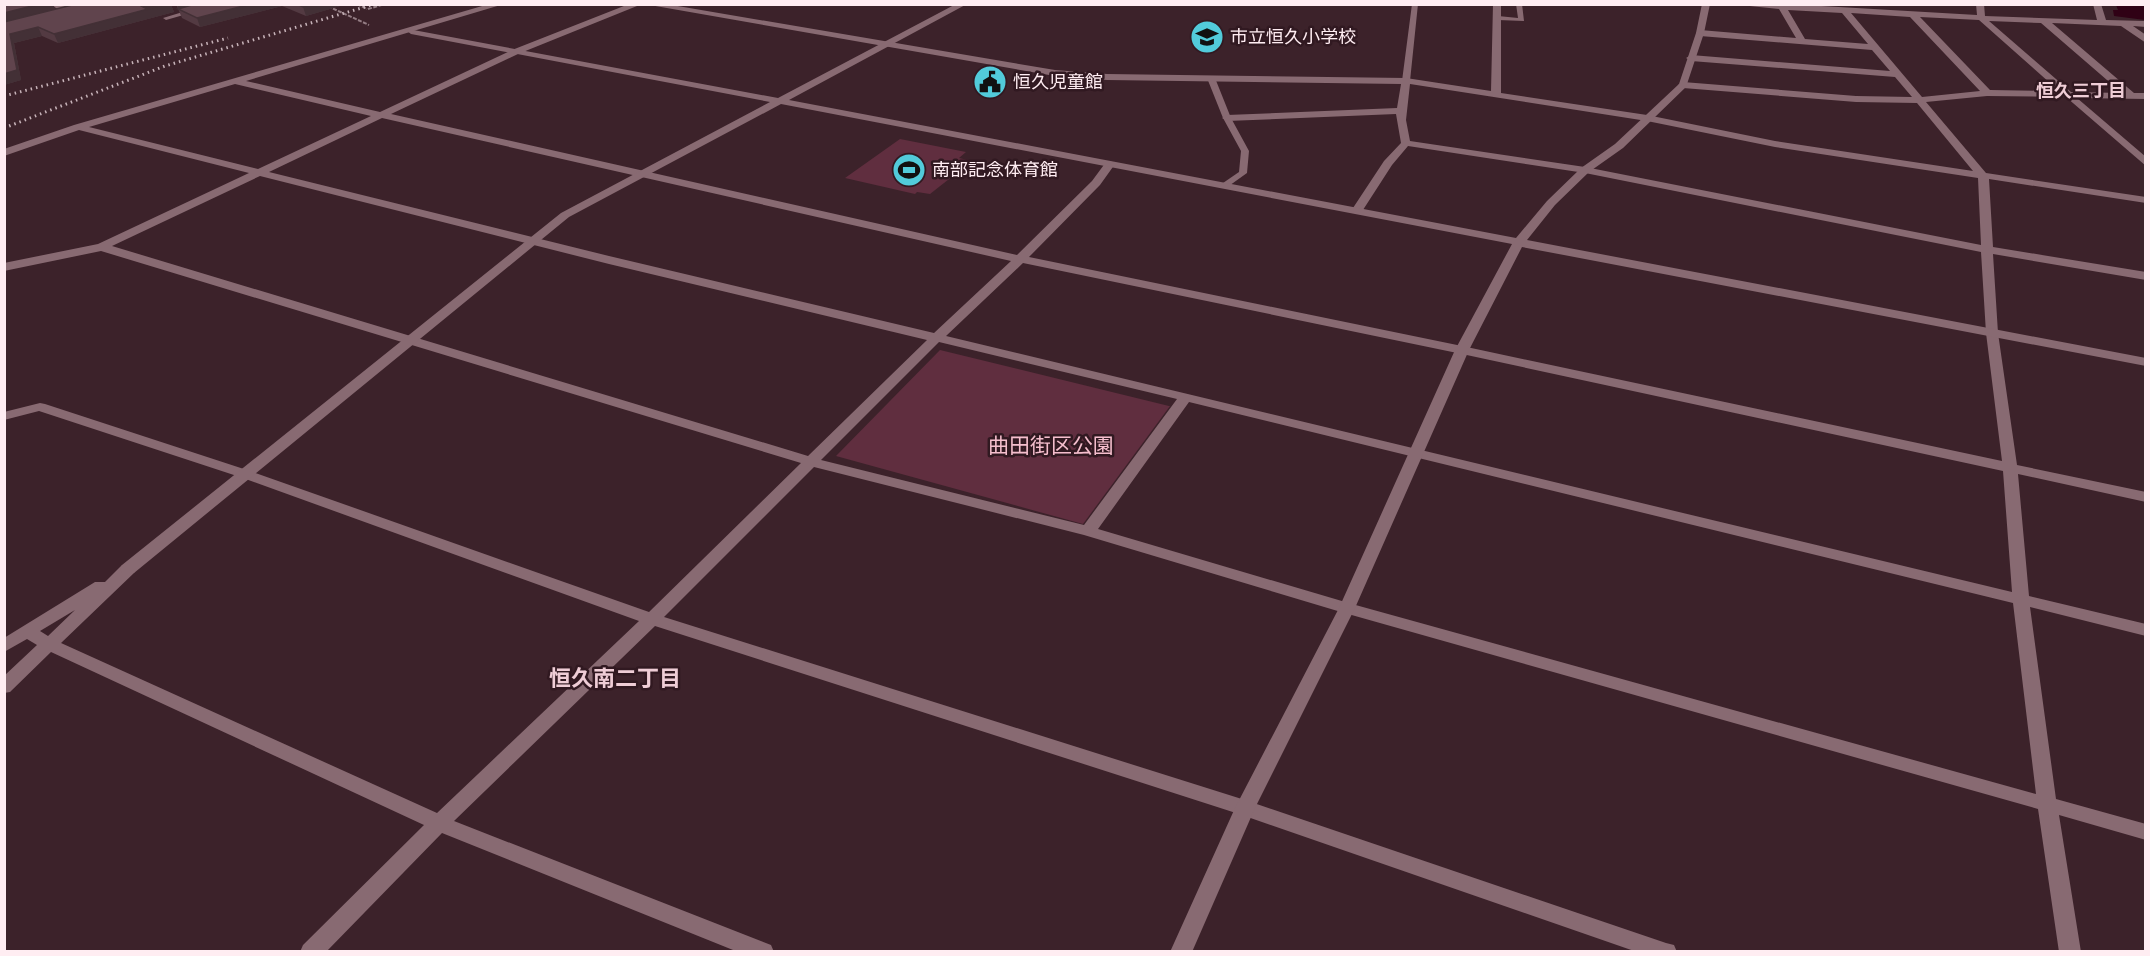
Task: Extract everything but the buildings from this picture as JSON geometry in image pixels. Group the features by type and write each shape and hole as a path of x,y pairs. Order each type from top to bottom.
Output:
{"street":[{"path":"51,4 73,12"},
{"path":"4,153 78,127 500,4"},
{"path":"4,267 101,247 515,52 638,4"},
{"path":"648,4 1054,73 1107,77 1406,81 1647,118 1775,144 2145,200"},
{"path":"4,687 128,569 411,342 533,240 580,207 963,4"},
{"path":"1496,95 1497,4"},
{"path":"1181,951 1245,808 1347,608 1462,350 1519,242 1551,203 1585,170 1619,146 1683,85 1700,33 1706,4"},
{"path":"1734,4 1913,15 2145,24"},
{"path":"1980,4 1982,18 2144,161"},
{"path":"2097,4 2102,22"},
{"path":"41,14 82,7"},
{"path":"52,17 73,12 82,7"},
{"path":"1783,8 1802,41"},
{"path":"1845,11 1917,100 1983,176 1992,333 2010,468 2022,600 2047,804 2070,951"},
{"path":"1913,15 1988,93"},
{"path":"2043,20 2132,96"},
{"path":"2123,23 2145,40"},
{"path":"411,31 2145,362"},
{"path":"1700,33 1874,46"},
{"path":"1691,58 1896,74"},
{"path":"234,81 639,176 1020,259 1462,350 2145,497"},
{"path":"1406,81 1400,111 1401,132 1406,143"},
{"path":"1683,85 1818,97 1917,100 1988,93 2145,96"},
{"path":"1227,118 1400,111"},
{"path":"78,127 935,339 1416,452 2145,630"},
{"path":"1406,143 1585,170 1988,250 2145,276"},
{"path":"1357,211 1388,163 1406,143"},
{"path":"312,951 439,823 812,462 935,339 1020,259 1096,183 1110,164"},
{"path":"101,247 812,462 1088,531 1347,608 2145,832"},
{"path":"1088,531 1185,398"},
{"path":"4,416 40,407 245,474 652,618 1245,808 1666,951"},
{"path":"4,646 128,569"},
{"path":"26,631 49,644 439,823 763,951"}],"lane":[{"path":"160,12 189,4"},
{"path":"166,18 219,4"},
{"path":"1406,81 1415,4"},
{"path":"1498,18 1522,20 1520,4"},
{"path":"1211,78 1227,118 1245,151 1244,172 1226,185"}],"path":[{"path":"357,4 368,9 385,4"}],"green space":[{"name":"南部記念体育館","path":"900,139 966,152 959,158 972,161 930,194 917,192 915,194 845,178"},
{"name":"曲田街区公園","path":"940,350 1170,406 1083,524 836,456"}],"shaded area":[{"path":"2116,5 2145,5 2145,20 2114,16 2113,10 2118,10"}],"railway":[{"path":"4,128 165,66 375,4"},
{"path":"4,96 228,38"}],"place":[{"name":"市立恒久小学校","path":"1207,37"},
{"name":"恒久児童館","path":"990,82"},
{"name":"南部記念体育館","path":"909,170"}],"district":[{"name":"恒久三丁目","path":"2081,91"},
{"name":"恒久南二丁目","path":"615,678"}]}
